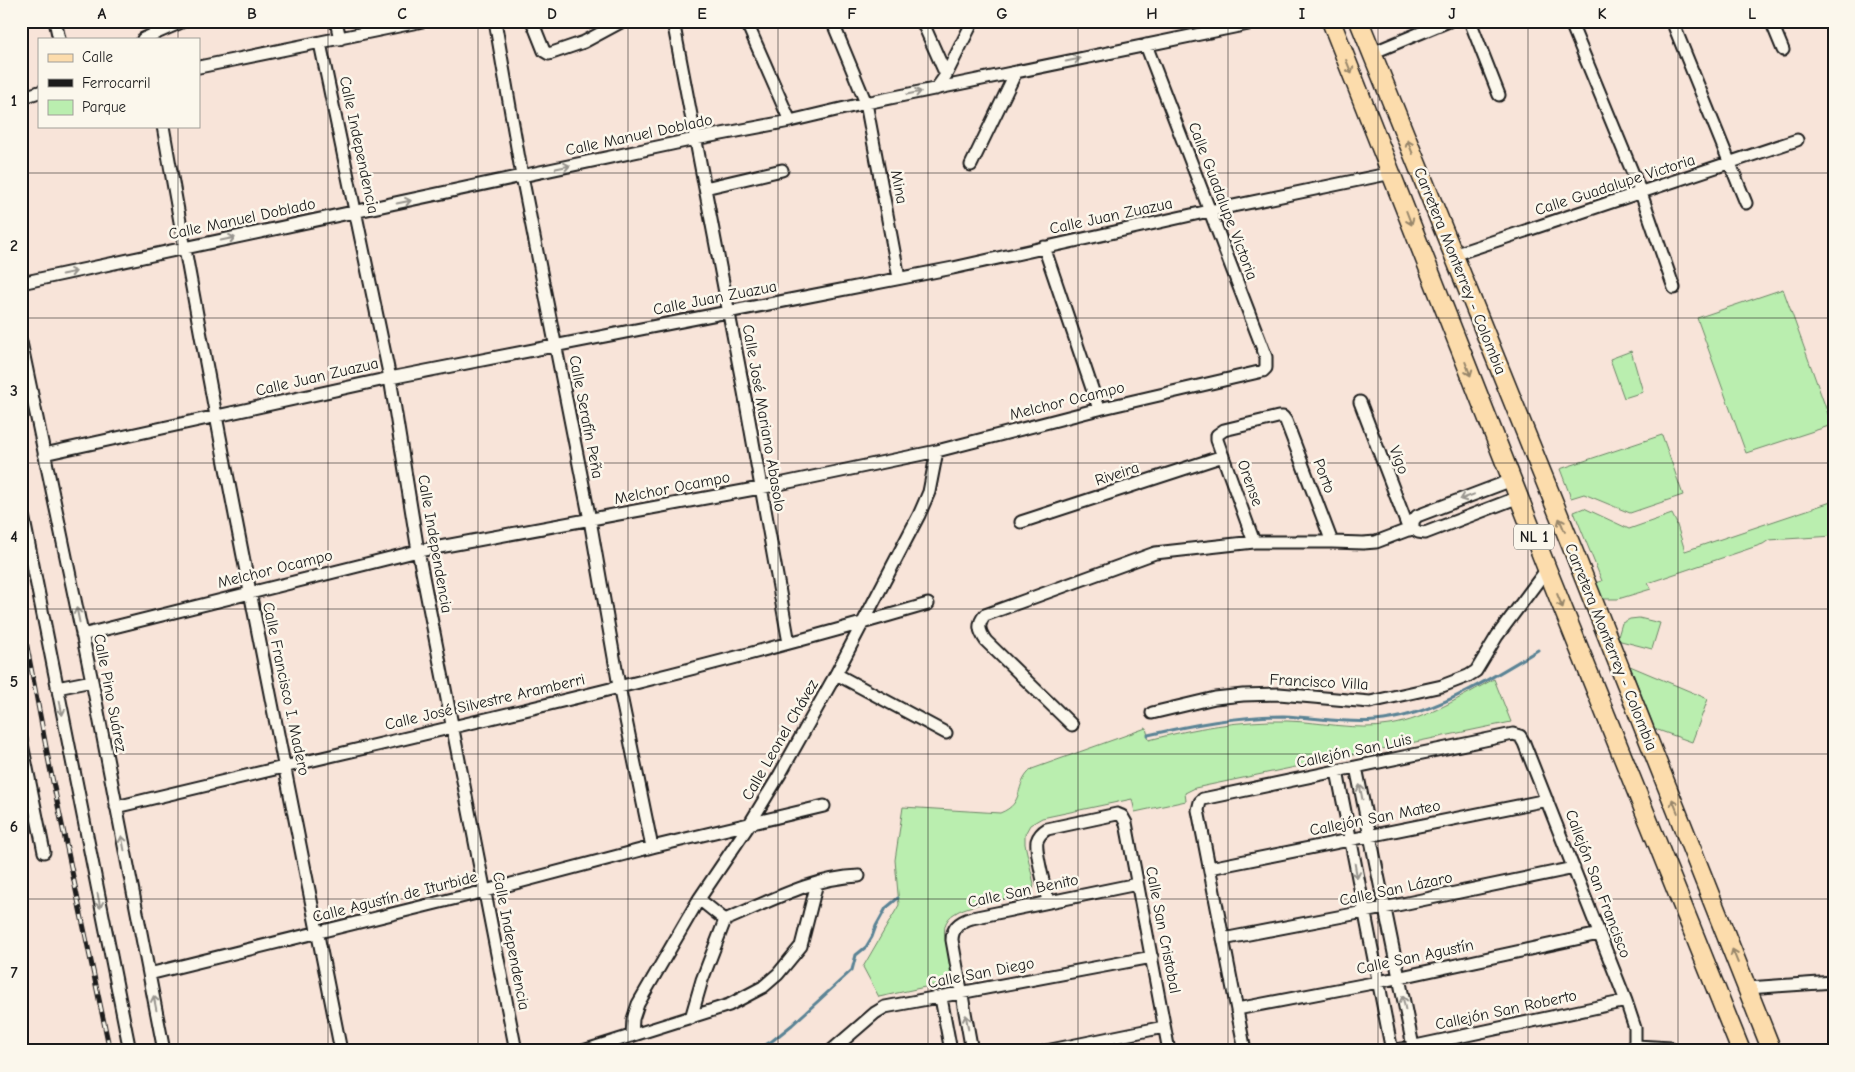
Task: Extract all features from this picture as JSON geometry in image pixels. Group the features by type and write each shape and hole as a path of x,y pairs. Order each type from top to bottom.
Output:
{"main road":[{"name":"Carretera Monterrey - Colombia","path":"1331,21 1547,569 1742,1051"},
{"name":"Carretera Monterrey - Colombia","path":"1359,21 1573,550 1769,1043"},
{"path":"1769,1043 1781,1051"}],"street":[{"path":"55,21 59,38"},
{"path":"145,38 184,21"},
{"path":"336,21 340,39"},
{"path":"200,67 423,21"},
{"name":"Calle Serafín Peña","path":"495,21 522,176 590,520 619,686 652,848"},
{"path":"532,21 544,51 549,54 584,42 622,22"},
{"name":"Calle José Mariano Abasolo","path":"673,21 789,644"},
{"path":"746,21 790,121"},
{"name":"Mina","path":"832,21 866,103 899,278"},
{"path":"922,21 946,75"},
{"path":"936,89 946,75 973,21"},
{"name":"Calle Manuel Doblado","path":"21,283 696,139 790,121 866,103 1263,21"},
{"path":"1372,53 1448,21"},
{"path":"1470,21 1499,95"},
{"path":"1570,21 1641,194 1674,288"},
{"path":"1672,21 1746,203"},
{"path":"1771,21 1783,50"},
{"name":"Calle Independencia","path":"320,43 390,378 418,550 516,1051"},
{"name":"Calle Guadalupe Victoria","path":"1146,45 1266,357 1266,368"},
{"path":"972,165 1016,72"},
{"path":"21,98 38,93"},
{"name":"Calle Francisco I. Madero","path":"163,128 184,248 250,592 341,1051"},
{"name":"Calle Guadalupe Victoria","path":"1453,255 1641,194 1797,140"},
{"path":"705,188 782,170"},
{"name":"Calle Juan Zuazua","path":"44,454 390,378 899,278 1392,173"},
{"path":"1044,247 1099,409"},
{"name":"Calle Pino Suárez","path":"21,342 92,681 164,1051"},
{"name":"Melchor Ocampo","path":"82,635 418,550 760,488 937,451 1099,409 1257,373 1266,368"},
{"name":"Vigo","path":"1360,402 1411,529"},
{"name":"Porto","path":"1217,435 1224,430 1283,417 1332,542"},
{"name":"Orense","path":"1217,435 1217,440 1254,542"},
{"name":"Calle Leonel Chávez","path":"632,1036 633,1019 638,1004 699,899 749,825 836,674 919,515 929,492 937,451"},
{"name":"Riveira","path":"1021,522 1223,456"},
{"path":"1411,529 1413,521 1417,516 1512,480"},
{"path":"1072,725 986,641 979,628 980,620 985,615 1155,553 1254,542 1363,544 1376,542 1411,529 1422,533 1519,497"},
{"path":"21,505 130,1051"},
{"path":"1441,507 1448,524"},
{"name":"Francisco Villa","path":"1152,713 1215,698 1243,695 1279,694 1370,702 1422,692 1458,680 1472,674 1481,664 1497,636 1547,569"},
{"name":"Calle José Silvestre Aramberri","path":"116,808 789,644 928,604"},
{"path":"836,674 946,733"},
{"path":"57,688 92,681"},
{"name":"Callejón San Luis","path":"1210,868 1198,810 1203,799 1508,735 1516,735"},
{"name":"Callejón San Francisco","path":"1516,735 1520,736 1524,743 1600,934 1635,1028 1636,1048"},
{"path":"21,740 44,852"},
{"path":"1356,767 1413,1048"},
{"path":"1337,771 1392,1051"},
{"name":"Callejón San Mateo","path":"1210,868 1547,800"},
{"name":"Calle Agustín de Iturbide","path":"149,974 824,806"},
{"name":"Calle San Cristobal","path":"1048,901 1037,847 1038,838 1042,833 1048,829 1116,814 1122,816 1126,823 1169,1051"},
{"path":"1210,868 1245,1051"},
{"name":"Calle San Lázaro","path":"1223,939 1384,908 1574,868"},
{"path":"691,1018 702,980 725,920 816,882 840,877 859,876"},
{"path":"583,1051 691,1018 742,1000 763,987 778,974 801,946 816,882"},
{"name":"Calle San Benito","path":"972,1051 952,940 955,928 972,918 1137,884"},
{"path":"699,899 725,920"},
{"name":"Calle San Agustín","path":"1236,1009 1399,978 1600,934"},
{"name":"Calle San Diego","path":"831,1051 882,1008 1152,957"},
{"path":"1748,988 1834,982"},
{"path":"941,998 951,1051"},
{"name":"Callejón San Roberto","path":"1392,1051 1435,1046 1626,1002"},
{"path":"1046,1051 1164,1027"},
{"path":"1636,1048 1671,1048"}],"green space":[{"path":"1783,289 1832,425 1746,453 1697,318"},
{"path":"1631,351 1643,392 1624,398 1610,359"},
{"path":"1662,435 1683,495 1630,513 1584,494 1571,498 1560,469"},
{"path":"1834,501 1834,536 1769,540 1763,544 1648,583 1651,589 1618,599 1601,599 1594,583 1602,581 1574,512 1584,508 1629,529 1672,514 1685,551"},
{"path":"1639,618 1660,623 1652,649 1617,640 1622,623 1630,619"},
{"path":"1630,666 1708,699 1692,742 1655,729"},
{"path":"1494,679 1511,722 1195,788 1185,793 1186,801 1135,812 1132,799 1042,818 1030,825 1025,834 1025,844 1034,884 1033,890 1024,895 963,909 948,919 945,927 945,937 952,966 952,975 948,982 879,997 863,967 899,905 895,860 903,807 1000,813 1008,809 1017,799 1026,775 1032,769 1146,728 1149,740 1201,728 1252,722 1288,721 1352,727 1377,727 1417,718"}],"waterway":[{"path":"1148,735 1232,719 1266,716 1364,722 1396,718 1418,712 1460,694 1538,650"},
{"path":"755,1051 772,1041 792,1025 852,970 856,955 866,947 886,908 898,898"}],"railway":[{"path":"21,615 50,768 110,1051"}]}
